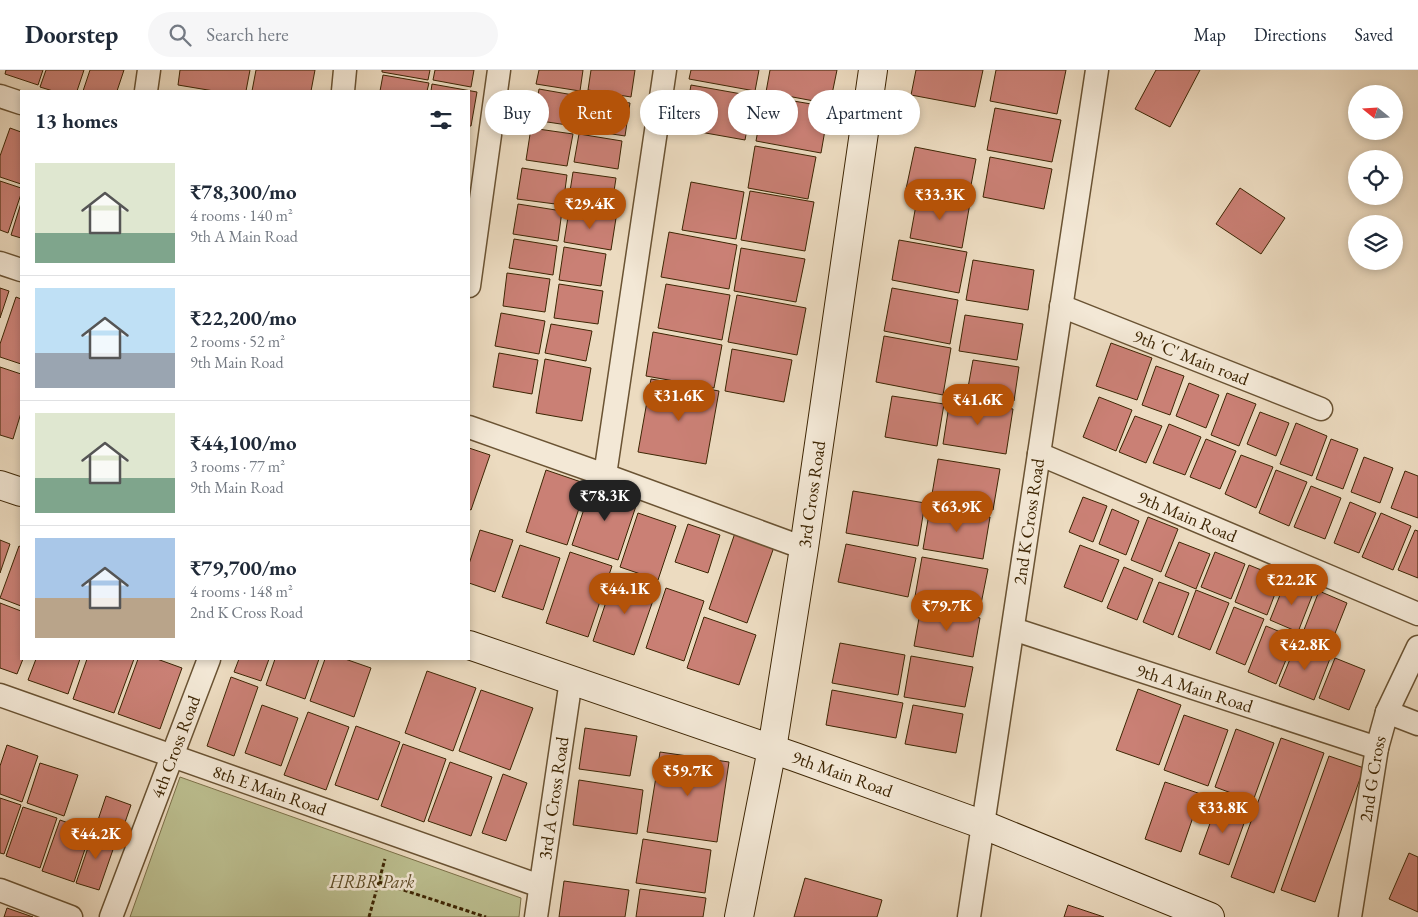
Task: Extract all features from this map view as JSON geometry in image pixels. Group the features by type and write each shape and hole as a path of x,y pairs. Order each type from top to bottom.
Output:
{"street":[{"path":"146,90 149,70"},
{"path":"343,90 345,70"},
{"path":"470,279 499,70"},
{"path":"605,474 665,70"},
{"name":"3rd Cross Road","path":"739,917 772,749 804,548 873,70"},
{"name":"2nd K Cross Road","path":"969,917 1097,70"},
{"path":"0,96 20,103"},
{"path":"0,262 20,270"},
{"name":"9th 'C' Main road","path":"1062,306 1321,409"},
{"path":"470,427 605,474 804,548"},
{"name":"9th Main Road","path":"1039,454 1418,614"},
{"path":"0,485 20,492"},
{"name":"9th A Main Road","path":"1013,629 1376,748"},
{"name":"9th Main Road","path":"470,645 772,749 984,825 1210,917"},
{"name":"2nd G Cross","path":"1350,917 1376,748 1387,712 1418,647"},
{"name":"4th Cross Road","path":"111,917 209,660"},
{"name":"3rd A Cross Road","path":"536,917 571,680"},
{"name":"8th E Main Road","path":"0,695 540,886"},
{"path":"1387,712 1418,724"},
{"path":"0,890 71,917"}],"path":[{"path":"369,917 392,834"},
{"path":"379,882 486,917"}],"green space":[{"name":"HRBR Park","path":"180,777 521,898 519,917 130,917"}],"building":[{"path":"6,70 43,70 38,85 5,74"},
{"path":"46,70 84,70 77,90 50,90 40,87"},
{"path":"90,70 124,70 117,90 83,90"},
{"path":"180,70 250,70 246,90 208,90 178,85"},
{"path":"256,70 315,70 311,90 252,90"},
{"path":"382,70 430,70 428,80 382,72"},
{"path":"435,70 474,70 471,87 433,80"},
{"path":"539,70 583,70 580,90 536,84"},
{"path":"591,70 635,70 631,97 630,90 588,90"},
{"path":"691,70 759,70 755,90 689,79"},
{"path":"770,70 837,70 833,90 808,90 808,100 798,98 798,90 766,90"},
{"path":"916,70 983,70 975,107 920,97 920,90 912,90"},
{"path":"996,70 1066,70 1057,114 990,101"},
{"path":"1156,70 1200,70 1170,127 1135,109"},
{"path":"383,75 429,83 427,90 380,90"},
{"path":"432,84 466,90 431,90"},
{"path":"691,85 728,92 728,135 746,135 745,140 717,135 718,90 690,90"},
{"path":"470,91 477,92 470,126"},
{"path":"549,91 559,92 559,124 549,122"},
{"path":"798,102 808,103 808,135 824,135 821,153 756,141 757,135 798,135"},
{"path":"995,108 1061,120 1052,162 987,150"},
{"path":"10,128 20,132 20,184 0,177 0,156"},
{"path":"549,131 559,132 559,135 573,135 567,166 526,160 530,135 549,135"},
{"path":"579,135 622,141 618,169 574,162"},
{"path":"755,146 816,157 808,199 748,188"},
{"path":"915,147 976,159 968,201 906,189"},
{"path":"990,157 1052,169 1044,209 983,197"},
{"path":"522,168 567,175 563,205 517,199"},
{"path":"573,172 616,178 611,211 568,204"},
{"path":"0,181 20,188 20,197 8,233 0,230"},
{"path":"691,182 744,192 736,239 682,230"},
{"path":"1240,188 1285,218 1261,254 1216,224"},
{"path":"750,191 814,202 805,251 741,240"},
{"path":"918,194 970,203 962,248 910,238"},
{"path":"518,204 562,211 558,241 513,234"},
{"path":"20,206 20,238 11,235"},
{"path":"569,211 616,218 611,250 564,242"},
{"path":"669,232 737,245 729,289 661,277"},
{"path":"514,239 557,246 553,275 509,268"},
{"path":"899,240 967,252 959,293 892,280"},
{"path":"564,247 606,254 601,286 559,280"},
{"path":"741,248 805,259 796,302 734,291"},
{"path":"973,260 1034,270 1028,310 966,300"},
{"path":"507,273 550,279 545,312 503,306"},
{"path":"559,284 603,291 598,324 554,318"},
{"path":"666,284 730,295 722,340 658,328"},
{"path":"0,288 9,291 0,318"},
{"path":"892,288 958,300 950,344 884,331"},
{"path":"737,295 806,308 797,355 728,342"},
{"path":"16,297 20,299 20,364 0,357 0,344"},
{"path":"501,313 545,321 539,354 495,346"},
{"path":"965,315 1023,324 1017,360 959,351"},
{"path":"551,324 592,331 586,361 545,353"},
{"path":"653,332 722,345 714,388 646,376"},
{"path":"884,336 951,348 943,395 876,382"},
{"path":"1111,343 1152,358 1137,400 1096,386"},
{"path":"732,349 792,360 784,402 725,391"},
{"path":"499,353 538,360 532,394 493,387"},
{"path":"545,359 591,368 582,421 536,413"},
{"path":"973,360 1019,367 1014,401 967,393"},
{"path":"1156,366 1184,376 1170,415 1142,405"},
{"path":"0,367 20,374 20,416 13,439 0,435"},
{"path":"651,379 719,391 706,464 638,452"},
{"path":"1189,383 1219,395 1206,428 1176,416"},
{"path":"1227,393 1256,404 1239,446 1211,435"},
{"path":"892,396 944,404 937,446 885,437"},
{"path":"1099,397 1132,410 1116,451 1083,437"},
{"path":"950,399 1013,409 1006,454 943,444"},
{"path":"1260,412 1289,423 1276,456 1247,444"},
{"path":"1135,416 1162,426 1146,463 1119,452"},
{"path":"1296,423 1327,436 1312,476 1280,464"},
{"path":"1169,424 1201,437 1185,475 1153,463"},
{"path":"1206,439 1236,451 1220,489 1190,477"},
{"path":"1331,439 1358,449 1343,489 1316,479"},
{"path":"470,448 490,455 470,510"},
{"path":"1241,455 1273,467 1256,508 1225,494"},
{"path":"1364,457 1393,468 1380,503 1351,492"},
{"path":"938,459 1000,469 993,510 931,500"},
{"path":"546,470 587,484 567,545 526,532"},
{"path":"1276,470 1307,482 1289,526 1259,513"},
{"path":"1405,471 1418,476 1418,518 1391,508"},
{"path":"592,485 638,500 618,560 572,545"},
{"path":"1311,486 1341,498 1325,539 1294,527"},
{"path":"853,491 925,503 918,546 846,533"},
{"path":"1083,497 1107,506 1093,542 1069,532"},
{"path":"1350,502 1376,513 1359,553 1334,543"},
{"path":"930,508 990,517 983,559 923,549"},
{"path":"1112,509 1139,521 1126,555 1099,544"},
{"path":"638,513 676,526 658,580 620,567"},
{"path":"1381,513 1411,526 1393,570 1362,557"},
{"path":"1148,517 1178,529 1161,572 1131,560"},
{"path":"688,524 720,535 708,573 675,562"},
{"path":"480,530 513,540 495,592 470,583 470,561"},
{"path":"1415,530 1418,531 1418,578 1398,570"},
{"path":"735,533 774,547 747,623 709,609"},
{"path":"0,540 10,544 0,573"},
{"path":"1179,542 1210,554 1196,589 1165,576"},
{"path":"846,544 916,558 908,597 838,582"},
{"path":"520,545 560,558 543,610 502,597"},
{"path":"1080,545 1119,560 1102,602 1064,587"},
{"path":"19,546 20,606 0,598"},
{"path":"570,552 612,566 588,637 546,623"},
{"path":"1215,552 1245,564 1231,599 1201,587"},
{"path":"922,557 988,569 979,614 914,602"},
{"path":"1249,565 1281,578 1267,615 1235,602"},
{"path":"1124,567 1153,579 1137,620 1107,608"},
{"path":"615,575 657,589 634,655 593,641"},
{"path":"1286,580 1314,591 1298,632 1270,620"},
{"path":"1159,582 1189,593 1173,635 1143,622"},
{"path":"666,588 704,601 684,661 646,648"},
{"path":"1196,590 1229,603 1210,650 1178,637"},
{"path":"1319,591 1347,603 1330,646 1302,635"},
{"path":"0,603 20,611 20,660 23,660 17,674 0,668"},
{"path":"921,607 980,618 973,657 914,646"},
{"path":"1234,607 1264,619 1245,665 1216,653"},
{"path":"704,617 756,635 739,685 687,668"},
{"path":"1266,626 1295,638 1276,684 1248,672"},
{"path":"1297,642 1331,656 1314,700 1279,686"},
{"path":"840,643 905,655 898,695 832,683"},
{"path":"911,656 973,667 965,707 904,697"},
{"path":"1335,658 1365,670 1349,710 1319,698"},
{"path":"36,660 80,660 68,694 28,680"},
{"path":"87,660 134,660 114,713 73,699"},
{"path":"138,660 160,660 182,668 160,729 118,714"},
{"path":"239,660 269,660 261,681 234,672"},
{"path":"275,660 319,660 305,699 266,685"},
{"path":"325,660 348,660 371,668 354,717 310,701"},
{"path":"427,671 476,688 453,751 405,733"},
{"path":"231,677 258,687 234,756 207,746"},
{"path":"1138,689 1181,705 1159,765 1116,750"},
{"path":"481,690 533,708 510,770 459,751"},
{"path":"832,690 903,703 896,738 826,725"},
{"path":"262,705 298,718 281,766 245,753"},
{"path":"913,705 963,714 956,753 905,744"},
{"path":"308,712 349,727 326,790 284,775"},
{"path":"1184,715 1228,730 1208,786 1164,770"},
{"path":"356,726 400,742 378,800 335,785"},
{"path":"585,728 637,736 630,776 579,769"},
{"path":"1236,729 1274,743 1253,801 1215,787"},
{"path":"1281,738 1324,753 1274,893 1231,877"},
{"path":"403,744 446,759 424,822 381,806"},
{"path":"7,745 38,756 22,802 0,794 0,766"},
{"path":"660,752 729,762 717,842 647,832"},
{"path":"1329,756 1364,768 1315,902 1281,890"},
{"path":"450,762 492,777 471,836 428,821"},
{"path":"40,763 78,775 64,816 27,803"},
{"path":"503,774 527,783 506,841 482,833"},
{"path":"579,780 643,790 637,834 573,825"},
{"path":"1165,782 1201,794 1181,852 1145,839"},
{"path":"106,796 131,805 121,834 96,826"},
{"path":"0,798 21,805 4,854 0,853"},
{"path":"1217,804 1247,815 1229,865 1199,854"},
{"path":"23,807 57,818 40,868 6,856"},
{"path":"60,820 91,831 74,882 42,871"},
{"path":"94,830 117,838 99,890 76,883"},
{"path":"643,839 711,850 705,893 636,883"},
{"path":"1409,853 1418,857 1418,912 1389,899"},
{"path":"805,878 882,900 877,917 794,917"},
{"path":"564,881 629,890 625,917 559,917"},
{"path":"640,889 706,898 703,917 636,917"},
{"path":"1068,905 1104,917 1064,917"},
{"path":"7,908 33,917 4,917"}]}
